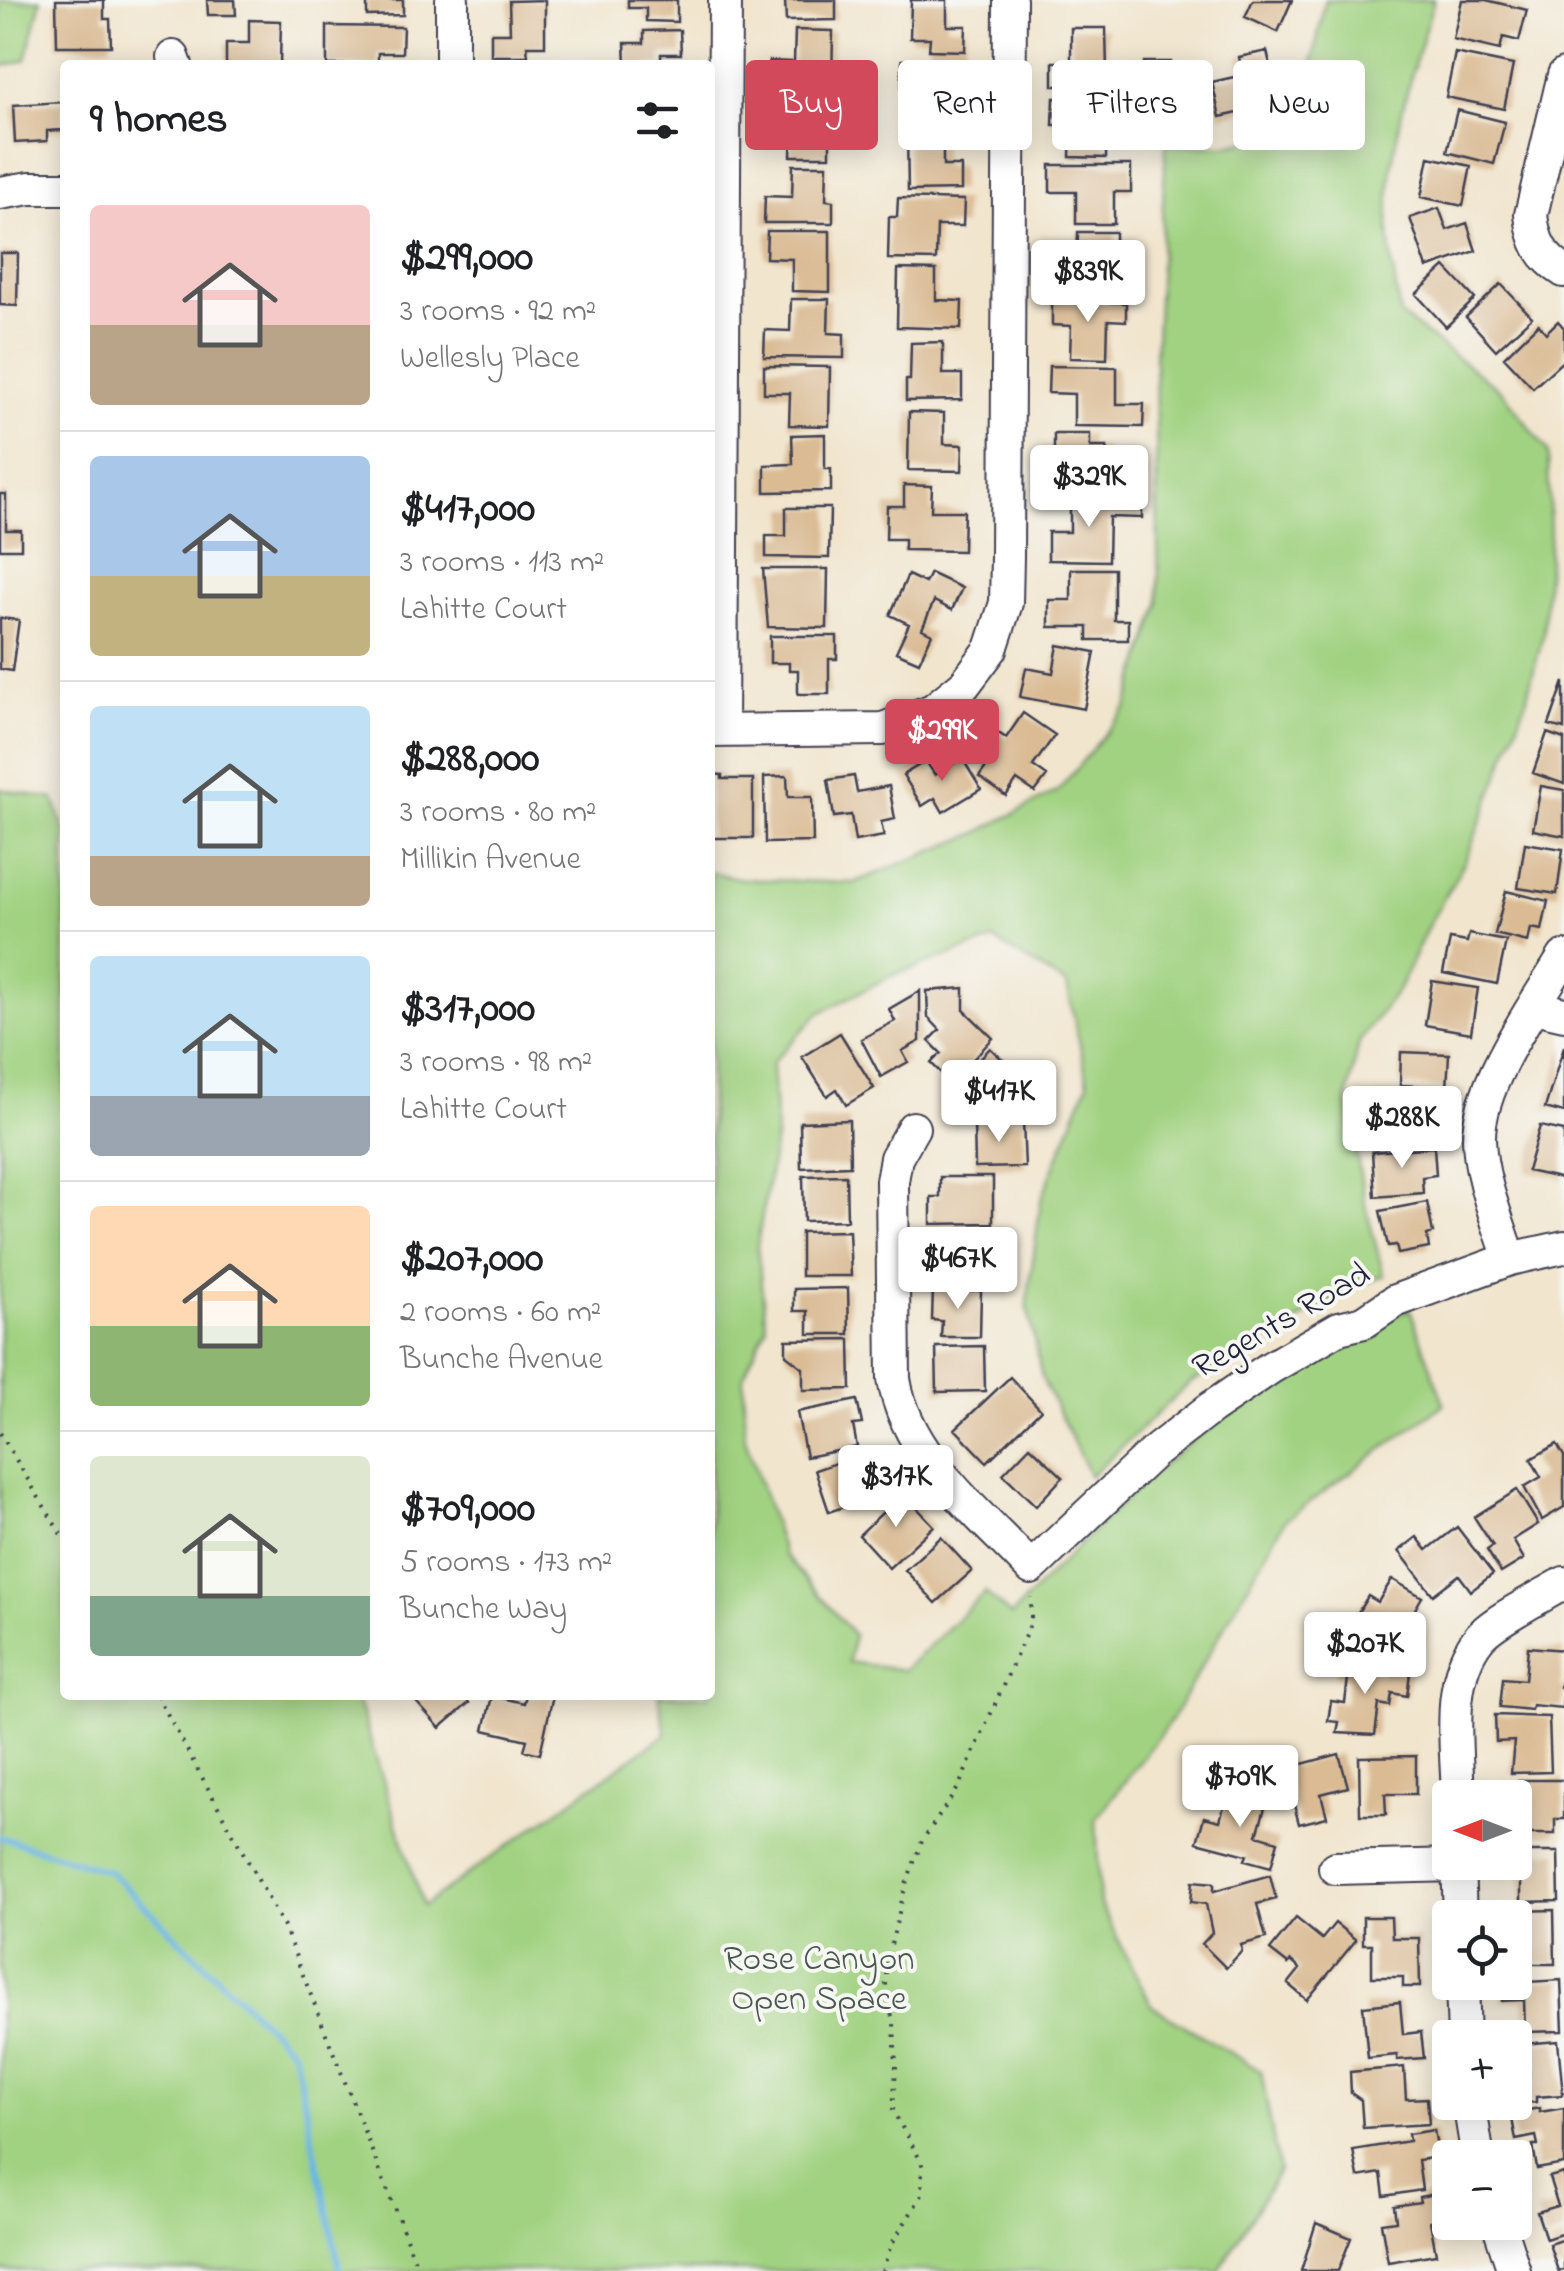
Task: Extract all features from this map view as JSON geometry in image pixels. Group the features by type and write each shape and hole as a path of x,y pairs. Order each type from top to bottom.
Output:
{"street":[{"path":"452,0 452,60"},
{"path":"725,0 716,731 883,729 932,710 964,685 991,649 1006,603 1010,0"},
{"path":"1564,75 1531,214 1533,238 1548,261 1564,272"},
{"path":"0,193 60,188"},
{"path":"1510,1259 1490,1198 1479,1138 1489,1092 1510,1046 1549,1011 1564,957"},
{"path":"913,1128 896,1158 892,1182 897,1398 909,1430 926,1457 1030,1568"},
{"name":"Regents Road","path":"1030,1568 1153,1453 1270,1368 1339,1328 1364,1322 1396,1301 1510,1259 1564,1247"},
{"path":"1458,1780 1457,1708 1462,1665 1481,1635 1564,1582"},
{"path":"1334,1868 1432,1865"},
{"path":"1504,2240 1514,2271"}],"path":[{"path":"0,1433 60,1533"},
{"path":"882,2271 891,2246 924,2186 922,2163 893,2110 894,2024 886,1995 886,1965 906,1884 922,1841 958,1788 1031,1622 1030,1568"},
{"path":"160,1700 285,1929 419,2271"}],"green space":[{"path":"0,0 41,0 26,60 0,67"},
{"name":"Rose Canyon Open Space","path":"1325,0 1434,0 1409,84 1392,171 1390,240 1400,315 1503,392 1548,452 1550,535 1543,635 1525,704 1465,861 1427,928 1401,985 1359,1042 1347,1098 1365,1204 1384,1276 1363,1283 1190,1383 1090,1476 1042,1378 1027,1304 1041,1200 1088,1083 1067,985 994,940 891,976 818,1014 772,1063 776,1134 757,1246 766,1327 743,1377 745,1438 784,1555 854,1635 848,1662 904,1670 985,1592 1011,1616 1124,1501 1248,1398 1340,1341 1410,1309 1444,1404 1285,1520 1170,1722 1096,1819 1100,1904 1152,2006 1261,2071 1279,2171 1219,2271 0,2271 0,789 54,799 60,817 60,1700 358,1700 423,1906 666,1734 659,1700 715,1700 715,873 742,879 853,883 973,835 1058,791 1127,707 1159,605 1155,360 1166,150 1213,150 1213,146 1233,144 1233,150 1365,150 1365,60 1313,60"}],"building":[{"path":"56,0 104,0 104,19 110,19 111,46 57,46"},
{"path":"207,0 235,0 236,15 208,15"},
{"path":"367,0 403,0 403,15 367,16"},
{"path":"545,0 545,46 527,46 528,56 491,56 491,33 510,33 509,1"},
{"path":"628,0 677,0 677,22 646,21 646,8 628,8"},
{"path":"785,0 836,0 836,20 786,21"},
{"path":"911,0 947,0 947,26 966,26 965,51 929,50 930,38 910,38"},
{"path":"1253,0 1292,0 1278,32 1245,17"},
{"path":"1462,0 1486,0 1527,10 1519,41 1503,37 1500,50 1453,39"},
{"path":"249,20 281,21 280,60 226,60 226,43 249,43"},
{"path":"327,26 403,27 402,53 378,53 378,60 327,60"},
{"path":"1071,28 1106,28 1107,60 1071,60"},
{"path":"680,30 681,54 661,54 661,60 626,60 625,43 644,43 644,31"},
{"path":"795,30 833,31 832,60 794,60"},
{"path":"1267,51 1269,60 1240,60 1239,57"},
{"path":"1455,53 1513,65 1504,109 1446,97"},
{"path":"1233,77 1233,114 1220,117 1213,82"},
{"path":"60,102 60,130 47,131 47,141 15,143 13,105"},
{"path":"1457,110 1505,122 1494,164 1447,152"},
{"path":"791,150 830,150 830,156 791,156"},
{"path":"907,150 943,150 943,166 961,166 961,190 908,191"},
{"path":"1070,150 1106,150 1106,158 1070,157"},
{"path":"1429,157 1471,166 1463,206 1421,197"},
{"path":"793,165 827,165 826,200 833,201 833,223 764,223 765,196 792,197"},
{"path":"1050,165 1131,165 1131,192 1114,192 1114,224 1076,224 1076,192 1050,192"},
{"path":"898,198 964,200 963,226 937,226 936,260 888,259 889,217 897,217"},
{"path":"1439,208 1447,230 1467,223 1476,251 1427,268 1410,218"},
{"path":"767,231 830,231 830,292 792,291 792,259 766,258"},
{"path":"1078,232 1115,232 1115,293 1049,292 1050,265 1077,265"},
{"path":"0,253 18,253 17,306 0,305"},
{"path":"1445,267 1475,299 1446,327 1416,294"},
{"path":"898,269 936,270 936,300 962,301 961,329 897,327"},
{"path":"1501,284 1532,317 1496,350 1466,317"},
{"path":"791,299 829,299 828,333 844,334 844,358 764,357 765,330 790,331"},
{"path":"1052,301 1126,303 1126,321 1108,320 1107,359 1070,358 1071,326 1052,325"},
{"path":"1558,321 1564,328 1564,360 1533,388 1504,357 1538,324 1546,333"},
{"path":"943,342 943,374 962,374 962,400 906,401 911,343"},
{"path":"764,366 830,367 829,426 789,425 790,393 764,393"},
{"path":"1049,366 1117,367 1117,404 1144,404 1143,427 1074,426 1074,394 1048,393"},
{"path":"909,412 944,413 944,444 963,445 962,471 908,470"},
{"path":"825,434 825,469 831,469 831,491 765,492 765,465 793,464 792,435"},
{"path":"1054,434 1090,434 1090,447 1107,447 1107,492 1073,493 1072,461 1054,461"},
{"path":"904,485 932,486 931,511 964,511 963,551 904,550 904,539 886,539 887,506 904,506"},
{"path":"0,494 6,494 6,530 21,530 21,549 0,549"},
{"path":"1070,500 1142,502 1142,518 1109,517 1108,561 1048,560 1048,532 1070,532"},
{"path":"786,508 830,508 829,558 766,557 766,536 786,536"},
{"path":"763,569 828,569 827,628 768,627"},
{"path":"1071,569 1114,569 1114,620 1128,620 1128,640 1088,640 1088,627 1049,627 1049,600 1071,600"},
{"path":"930,573 962,588 952,610 934,601 922,629 932,634 919,662 896,652 909,624 890,615 908,575 925,583"},
{"path":"0,618 19,620 12,671 0,669"},
{"path":"770,636 837,636 837,659 829,659 829,694 798,694 798,670 789,670 789,663 770,663"},
{"path":"1058,645 1095,652 1084,709 1020,697 1026,668 1053,673"},
{"path":"1564,682 1564,729 1549,725"},
{"path":"1023,713 1055,735 1033,766 1047,776 1035,792 1017,780 1006,796 979,777 991,760 969,745 984,723 1006,738"},
{"path":"1547,733 1564,739 1564,784 1533,773"},
{"path":"962,758 981,789 943,812 935,798 922,806 903,775 926,761 935,775"},
{"path":"715,774 722,775 722,779 753,779 753,838 715,838"},
{"path":"787,776 788,797 812,797 813,842 765,843 764,777"},
{"path":"854,776 857,792 889,786 895,819 881,822 884,836 855,841 851,815 834,817 828,780"},
{"path":"1541,786 1564,790 1564,836 1533,830"},
{"path":"1525,843 1563,849 1557,894 1518,888"},
{"path":"1506,891 1548,901 1542,930 1531,928 1528,942 1495,934"},
{"path":"1469,934 1506,941 1497,984 1443,973 1450,939 1467,942"},
{"path":"1432,981 1478,988 1471,1033 1425,1025"},
{"path":"964,988 964,1010 993,1038 951,1083 931,1063 941,1053 929,1041 940,1030 928,1017 927,991"},
{"path":"920,991 920,1041 902,1051 908,1062 881,1077 861,1039 895,1021 889,1009"},
{"path":"840,1033 874,1088 846,1105 837,1089 827,1096 802,1057"},
{"path":"1564,1046 1564,1113 1545,1108"},
{"path":"990,1048 1023,1078 992,1114 958,1083"},
{"path":"1401,1052 1449,1054 1447,1088 1400,1085"},
{"path":"1433,1093 1435,1139 1376,1141 1375,1095"},
{"path":"849,1120 850,1166 801,1168 800,1122"},
{"path":"1023,1121 1025,1167 975,1168 974,1122"},
{"path":"1540,1126 1564,1131 1564,1179 1527,1171"},
{"path":"1434,1147 1436,1175 1422,1177 1423,1193 1375,1197 1372,1152"},
{"path":"846,1175 847,1220 804,1221 803,1176"},
{"path":"940,1177 993,1177 993,1223 931,1224 931,1197 940,1197"},
{"path":"1427,1202 1433,1233 1427,1235 1429,1248 1398,1254 1396,1245 1388,1246 1380,1211"},
{"path":"849,1231 851,1276 801,1276 801,1232"},
{"path":"995,1231 996,1275 949,1275 949,1264 934,1264 933,1232"},
{"path":"848,1288 849,1334 808,1334 808,1311 794,1311 794,1289"},
{"path":"933,1289 981,1291 980,1337 941,1337 942,1321 932,1320"},
{"path":"850,1339 851,1389 803,1390 803,1368 786,1355 786,1340"},
{"path":"984,1346 985,1391 937,1392 936,1347"},
{"path":"1010,1377 1041,1410 987,1462 955,1429"},
{"path":"857,1400 862,1424 853,1425 857,1447 806,1457 797,1412"},
{"path":"1557,1444 1564,1456 1564,1507 1542,1520 1524,1487 1541,1477 1531,1459"},
{"path":"1030,1446 1063,1477 1036,1506 1003,1474"},
{"path":"874,1450 884,1478 871,1482 875,1496 829,1512 815,1470"},
{"path":"1517,1490 1538,1524 1513,1540 1524,1559 1501,1573 1487,1550 1493,1546 1474,1517"},
{"path":"903,1493 934,1526 889,1568 859,1535"},
{"path":"1457,1527 1493,1574 1471,1591 1459,1575 1433,1595 1399,1551 1417,1537 1427,1550"},
{"path":"941,1537 972,1571 936,1603 905,1570"},
{"path":"1392,1579 1422,1597 1406,1625 1424,1636 1409,1661 1380,1644 1382,1641 1360,1627 1363,1622 1355,1617 1368,1596 1378,1602"},
{"path":"1528,1647 1564,1650 1562,1708 1500,1707 1503,1678 1525,1680"},
{"path":"1338,1658 1362,1662 1361,1670 1410,1673 1407,1696 1392,1693 1390,1706 1379,1704 1375,1735 1337,1733 1339,1722 1328,1721 1331,1701 1345,1703 1348,1678 1335,1676"},
{"path":"415,1700 466,1700 469,1703 440,1728"},
{"path":"491,1700 552,1700 540,1754 524,1750 527,1740 484,1730"},
{"path":"1495,1715 1549,1717 1551,1772 1511,1773 1514,1741 1496,1742"},
{"path":"1339,1754 1348,1787 1321,1794 1327,1817 1299,1824 1289,1786 1279,1789 1272,1762 1288,1758 1291,1767"},
{"path":"1416,1756 1416,1794 1385,1794 1386,1815 1360,1815 1359,1757"},
{"path":"1532,1780 1564,1780 1564,1819 1555,1819 1555,1834 1532,1834"},
{"path":"1228,1791 1267,1801 1257,1835 1278,1841 1271,1867 1245,1860 1247,1855 1197,1842 1204,1817 1220,1821"},
{"path":"1532,1852 1558,1852 1559,1901 1521,1900 1521,1880 1532,1880"},
{"path":"1270,1875 1276,1899 1257,1904 1266,1938 1241,1945 1242,1951 1226,1968 1202,1944 1212,1933 1206,1904 1191,1902 1193,1881 1214,1883 1214,1891"},
{"path":"1554,1910 1555,1964 1532,1964 1532,1911"},
{"path":"1363,1917 1391,1917 1392,1938 1419,1938 1420,1987 1403,1987 1403,1977 1372,1977 1372,1944 1363,1944"},
{"path":"1296,1918 1322,1939 1335,1923 1356,1940 1307,2000 1288,1984 1300,1969 1270,1950"},
{"path":"1561,1980 1563,2031 1532,2032 1532,2020 1525,2020 1524,2000 1532,2000 1532,1982"},
{"path":"1400,2002 1403,2034 1421,2032 1424,2058 1368,2058 1363,2006"},
{"path":"1558,2041 1563,2095 1536,2097 1532,2102 1532,2043"},
{"path":"1404,2067 1406,2099 1427,2098 1429,2124 1363,2128 1361,2100 1351,2093 1350,2072"},
{"path":"1564,2108 1564,2164 1537,2169 1533,2145 1538,2145 1536,2136 1516,2140 1512,2120 1532,2120 1532,2109"},
{"path":"1434,2130 1432,2158 1418,2160 1422,2190 1384,2196 1381,2173 1358,2177 1353,2150 1409,2141 1408,2134"},
{"path":"1564,2173 1564,2233 1546,2239 1537,2212 1558,2206 1549,2177"},
{"path":"1432,2195 1430,2221 1436,2254 1388,2262 1381,2223 1396,2221 1394,2206 1420,2202 1419,2197"},
{"path":"1316,2223 1351,2238 1338,2271 1301,2271"},
{"path":"1564,2239 1564,2269 1558,2271 1549,2244"}],"waterway":[{"path":"0,1837 110,1872 294,2052 340,2271"}]}
